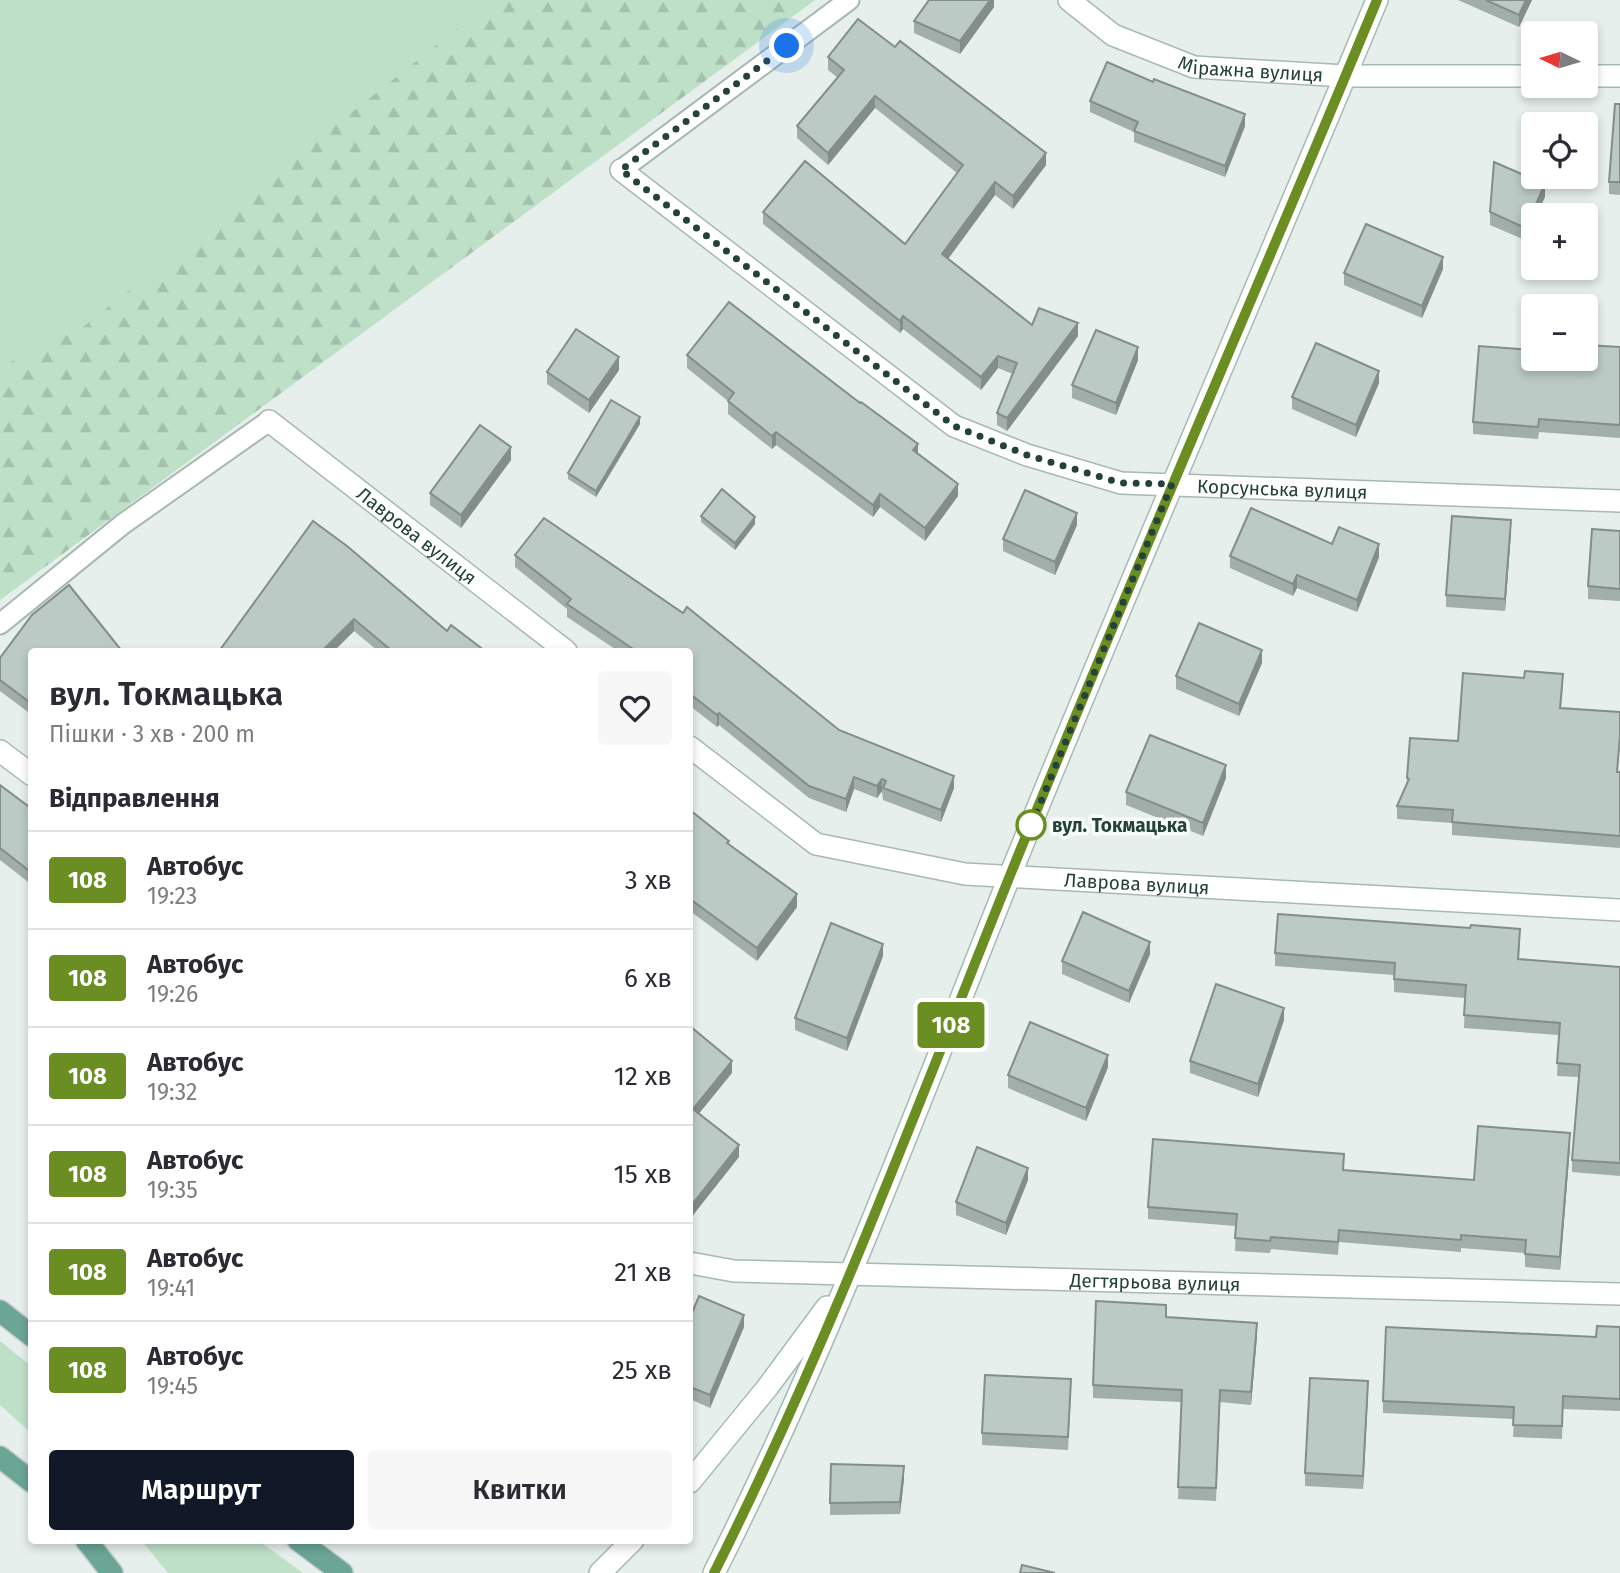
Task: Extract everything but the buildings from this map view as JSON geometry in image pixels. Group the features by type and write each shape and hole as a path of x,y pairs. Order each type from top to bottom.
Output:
{"main road":[{"path":"0,1311 28,1333"},
{"path":"0,1457 28,1479"},
{"path":"89,1544 112,1573"},
{"path":"303,1544 342,1573"}],"street":[{"name":"Міражна вулиця","path":"1069,0 1113,35 1194,67 1345,76 1521,76"},
{"path":"714,1573 851,1275 1010,877 1172,484 1377,0"},
{"path":"1598,76 1620,76"},
{"name":"Корсунська вулиця","path":"621,170 954,426 1027,455 1121,483 1620,501"},
{"name":"Лаврова вулиця","path":"269,421 562,648"},
{"name":"Лаврова вулиця","path":"693,749 816,844 965,874 1620,910"},
{"path":"0,751 28,772"},
{"name":"Дегтярьова вулиця","path":"693,1264 734,1271 800,1271 851,1275 1620,1294"},
{"path":"693,1478 767,1388 851,1275"},
{"path":"600,1573 630,1544"}],"lane":[{"path":"621,170 849,0"},
{"path":"0,624 123,524 269,421"}],"green space":[{"path":"0,0 667,0 0,510"},
{"path":"493,0 815,0 0,600 0,367 83,327"},
{"path":"0,1341 28,1364 28,1430 0,1405"},
{"path":"144,1544 263,1544 303,1573 168,1573"}],"bus line":[{"name":"108","path":"714,1573 851,1275 1010,877 1172,484 1377,0"}],"place":[{"name":"вул. Токмацька","path":"1031,825"}],"route":[{"path":"787,46 621,170 954,426 1027,455 1121,483 1172,484 1030,828 1031,825"}]}
